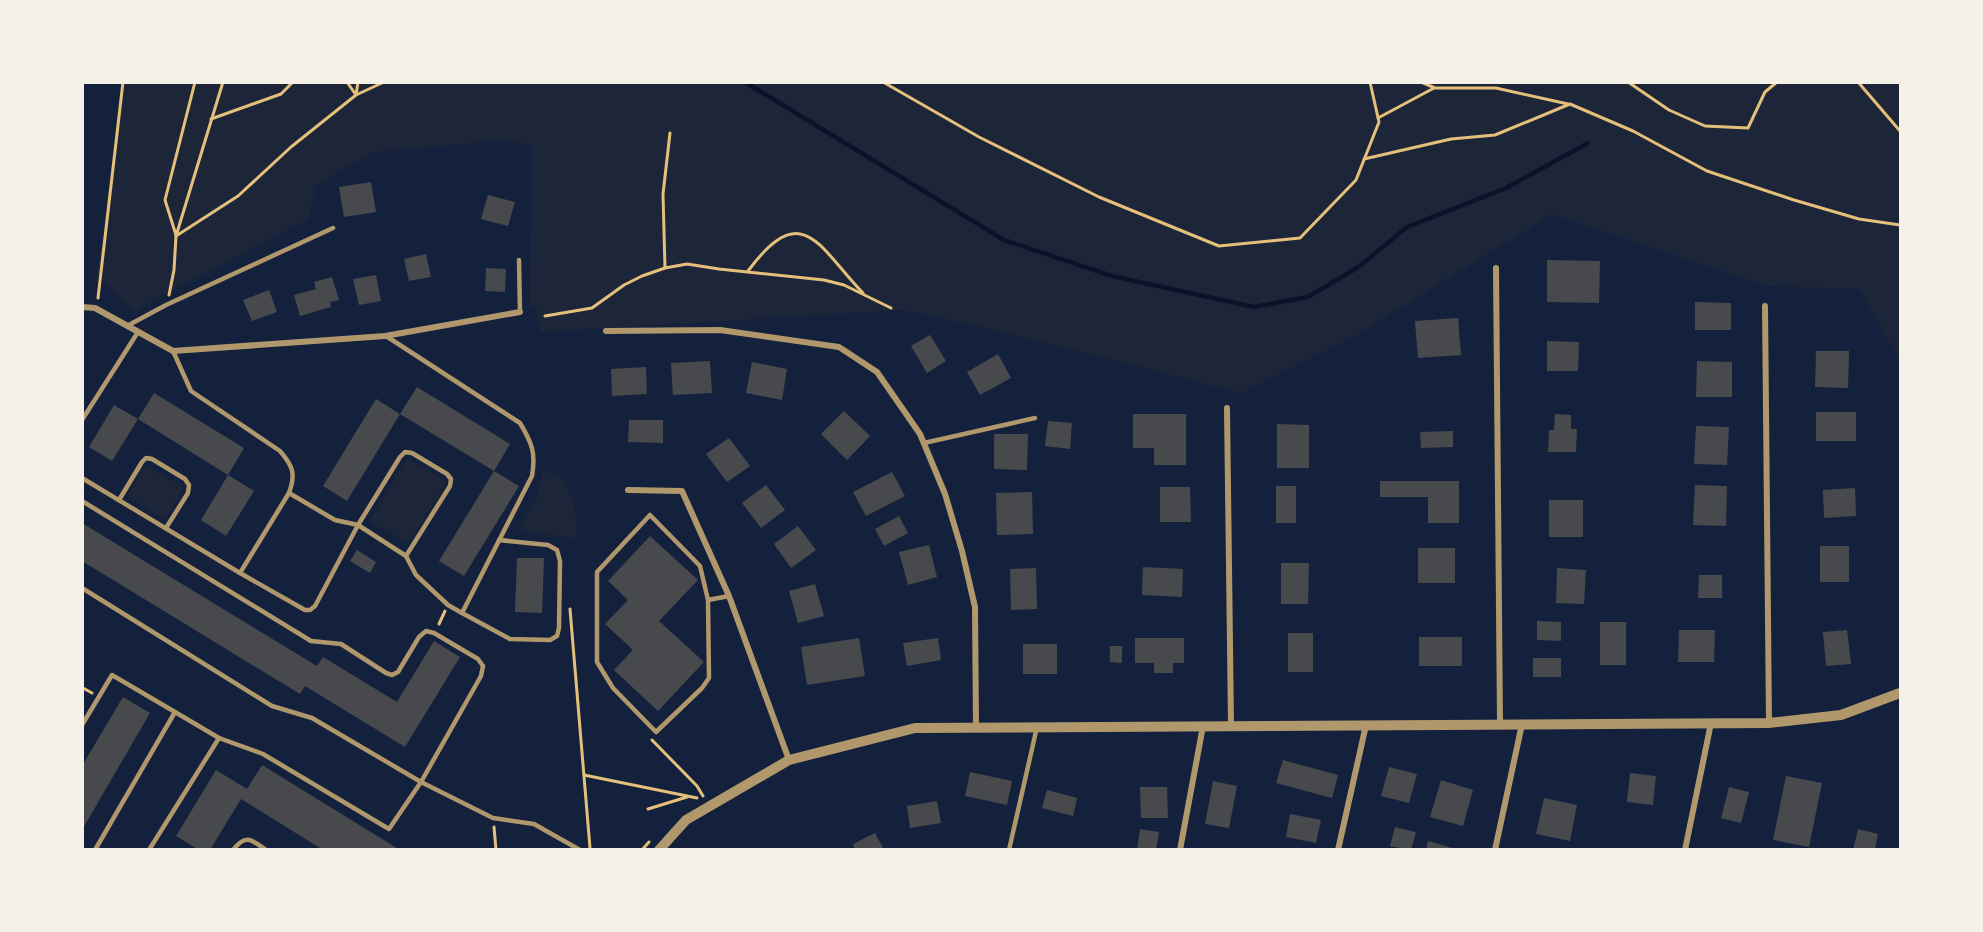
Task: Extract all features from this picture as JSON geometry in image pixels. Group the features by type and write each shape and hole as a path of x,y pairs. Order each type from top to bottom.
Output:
{"street":[{"path":"1496,268 1500,723"},
{"path":"1765,306 1769,723"},
{"path":"82,308 95,308 172,351 385,336 520,312"},
{"path":"606,331 720,330 839,347 877,372 920,434 945,494 962,551 975,607 976,727"},
{"path":"1227,408 1231,725"},
{"path":"628,490 682,491 729,596 789,760"},
{"path":"659,849 686,820 789,760 915,728 1769,723 1841,715 1900,693"},
{"path":"1495,849 1522,723"},
{"path":"1685,849 1710,723"},
{"path":"1338,849 1366,724"},
{"path":"1180,849 1203,726"}],"lane":[{"path":"127,326 166,305 333,228"},
{"path":"519,260 520,312"},
{"path":"82,420 138,332"},
{"path":"385,336 520,423 532,442 535,462 532,476 462,613"},
{"path":"172,351 191,391 280,451 290,463 294,480 290,493 240,573"},
{"path":"924,443 1035,418"},
{"path":"82,478 240,573 305,610 310,610 315,606 358,525 400,457 405,452 412,453 447,474 451,479 450,486 406,556"},
{"path":"119,500 142,462 152,459 184,479 189,485 188,493 166,528"},
{"path":"290,493 335,519 358,525 406,556 416,575 448,604 462,613 510,639 550,640 557,636 559,628 560,561 557,550 548,545 499,540"},
{"path":"82,501 311,641 341,644 386,673 392,675 398,672 419,637 426,631 434,633 478,659 483,666 481,676 421,782 389,829 263,754 219,738 112,675 82,725"},
{"path":"650,515 700,566 708,600 709,678 702,688 656,732 613,688 597,662 597,572 650,515"},
{"path":"82,588 272,706 312,718 421,782 493,818 534,824 580,849"},
{"path":"708,600 729,596"},
{"path":"95,849 175,712"},
{"path":"1009,849 1037,727"},
{"path":"149,849 219,738"},
{"path":"233,849 245,839 252,840 266,849"}],"path":[{"path":"98,303 123,82"},
{"path":"176,236 165,200 195,82"},
{"path":"166,305 174,270 176,236 223,82"},
{"path":"211,119 281,94 293,82"},
{"path":"347,82 356,95"},
{"path":"356,95 358,82"},
{"path":"176,236 238,196 291,147 356,95 384,82"},
{"path":"884,82 979,137 1099,197 1219,246 1300,238 1356,180 1379,122 1370,82"},
{"path":"1421,82 1435,87 1496,88 1570,104 1633,131 1707,171 1859,219 1900,225"},
{"path":"1496,88 1497,82"},
{"path":"1628,82 1669,110 1705,126 1748,128 1765,92 1777,82"},
{"path":"1858,82 1900,131"},
{"path":"1378,118 1435,87"},
{"path":"1364,159 1451,139 1495,135 1570,104"},
{"path":"665,268 663,194 670,133"},
{"path":"747,272 768,246 788,234 799,234 814,239 823,246 833,261 867,296"},
{"path":"545,316 592,308 624,285 665,268 687,264 824,280 844,285 891,308"},
{"path":"570,601 590,849"},
{"path":"434,633 448,604"},
{"path":"83,688 92,693"},
{"path":"656,732 648,737 697,786 703,796"},
{"path":"584,775 699,798"},
{"path":"648,809 690,796"},
{"path":"493,818 496,849"}],"shaded area":[{"path":"122,83 1900,83 1900,362 1860,289 1769,286 1552,214 1357,335 1242,393 992,329 902,310 540,332 536,306 530,306 532,144 499,141 374,152 315,186 309,219 145,305 135,314 97,274"},
{"path":"407,458 447,482 409,544 369,521"},
{"path":"146,465 184,488 165,520 127,496"},
{"path":"542,470 563,478 575,506 577,539 518,530 538,496"}],"building":[{"path":"371,182 376,212 344,217 339,187"},
{"path":"488,195 515,202 508,226 481,219"},
{"path":"426,254 431,277 409,281 404,259"},
{"path":"1547,260 1600,261 1599,303 1547,302"},
{"path":"486,268 506,269 505,292 485,291"},
{"path":"376,275 381,301 359,305 353,279"},
{"path":"332,277 339,300 330,302 331,307 300,316 294,295 316,289 314,282"},
{"path":"269,290 277,312 252,321 243,300"},
{"path":"1695,302 1731,303 1731,330 1695,330"},
{"path":"1458,318 1461,355 1418,358 1415,321"},
{"path":"930,335 946,361 927,373 911,346"},
{"path":"1547,341 1579,342 1578,371 1547,371"},
{"path":"1816,351 1849,351 1848,388 1815,387"},
{"path":"998,354 1011,378 980,395 967,372"},
{"path":"710,361 712,393 673,395 671,363"},
{"path":"1697,361 1732,362 1732,397 1696,397"},
{"path":"752,362 787,369 782,400 746,393"},
{"path":"646,367 647,394 612,396 611,369"},
{"path":"417,387 510,444 494,471 400,414"},
{"path":"154,393 244,448 228,475 138,419"},
{"path":"376,399 400,414 347,501 323,486"},
{"path":"114,405 138,419 112,461 89,447"},
{"path":"844,411 870,436 847,460 821,434"},
{"path":"1816,412 1856,412 1856,441 1816,441"},
{"path":"1133,414 1186,414 1186,465 1154,465 1154,448 1133,448"},
{"path":"1555,414 1571,415 1571,429 1577,429 1576,452 1548,452 1549,430 1554,430"},
{"path":"629,420 663,420 663,443 628,442"},
{"path":"1048,421 1072,423 1070,449 1045,446"},
{"path":"1277,424 1309,425 1309,468 1277,468"},
{"path":"1696,426 1729,427 1727,465 1694,464"},
{"path":"1453,431 1453,447 1421,448 1420,432"},
{"path":"994,434 1028,434 1027,470 994,469"},
{"path":"729,438 750,466 727,482 706,454"},
{"path":"494,471 519,486 464,576 439,561"},
{"path":"892,472 905,496 866,516 853,492"},
{"path":"228,475 254,491 226,536 201,520"},
{"path":"1380,481 1459,481 1459,523 1428,523 1428,497 1380,497"},
{"path":"766,485 785,510 761,528 742,503"},
{"path":"1695,485 1727,486 1726,526 1693,525"},
{"path":"1276,486 1296,486 1296,523 1276,523"},
{"path":"1160,487 1190,487 1191,522 1160,522"},
{"path":"1855,488 1856,516 1824,518 1823,490"},
{"path":"1032,492 1033,534 997,535 996,493"},
{"path":"1549,500 1583,500 1583,537 1549,537"},
{"path":"899,516 908,533 884,546 875,529"},
{"path":"82,523 317,666 323,657 397,702 434,641 460,657 405,747 305,686 300,694 82,561"},
{"path":"798,526 816,550 791,568 774,544"},
{"path":"650,536 698,580 659,621 704,662 658,711 614,670 633,650 605,624 628,600 608,581"},
{"path":"929,545 937,577 908,585 899,552"},
{"path":"1820,546 1849,546 1849,582 1820,582"},
{"path":"1418,548 1455,548 1455,583 1418,583"},
{"path":"357,550 376,562 370,573 350,561"},
{"path":"517,558 544,558 542,613 515,612"},
{"path":"1281,563 1309,563 1308,604 1281,604"},
{"path":"1143,567 1183,569 1182,597 1142,595"},
{"path":"1036,568 1037,609 1011,610 1010,569"},
{"path":"1557,568 1586,570 1584,604 1556,603"},
{"path":"1699,575 1722,575 1722,598 1698,598"},
{"path":"815,584 824,616 798,623 789,591"},
{"path":"1537,621 1561,622 1561,641 1537,640"},
{"path":"1600,622 1626,622 1626,665 1600,665"},
{"path":"1679,630 1715,630 1714,662 1678,662"},
{"path":"1847,630 1851,664 1826,666 1823,632"},
{"path":"1288,633 1313,633 1313,672 1288,672"},
{"path":"1419,637 1462,637 1462,666 1419,666"},
{"path":"859,638 865,676 807,685 801,647"},
{"path":"938,638 941,660 907,666 903,643"},
{"path":"1135,638 1184,638 1184,663 1173,663 1173,673 1154,673 1154,663 1135,663"},
{"path":"1023,644 1057,644 1057,674 1023,674"},
{"path":"1110,646 1122,646 1122,663 1110,662"},
{"path":"1533,658 1561,658 1561,677 1533,677"},
{"path":"123,697 150,713 82,830 82,766"},
{"path":"1283,760 1338,775 1332,798 1276,783"},
{"path":"262,765 400,850 323,850 241,799 210,850 199,850 176,836 216,770 247,789"},
{"path":"1389,767 1417,774 1409,803 1381,796"},
{"path":"970,772 1012,781 1007,805 965,796"},
{"path":"1630,773 1656,776 1653,805 1627,802"},
{"path":"1786,776 1822,783 1809,847 1773,840"},
{"path":"1441,780 1473,790 1463,826 1430,817"},
{"path":"1213,781 1237,786 1229,828 1205,824"},
{"path":"1140,787 1167,787 1168,818 1141,818"},
{"path":"1729,787 1749,792 1741,823 1721,818"},
{"path":"1047,790 1077,798 1073,816 1042,808"},
{"path":"1544,798 1577,805 1570,841 1536,834"},
{"path":"937,801 941,823 910,828 907,806"},
{"path":"1290,814 1321,820 1316,843 1286,837"},
{"path":"1395,827 1416,832 1411,850 1390,846"},
{"path":"1140,829 1159,832 1156,850 1137,850"},
{"path":"1858,829 1878,834 1875,850 1853,850"},
{"path":"875,833 884,850 855,850 853,844"},
{"path":"1428,841 1456,849 1456,850 1426,850"}],"waterway":[{"path":"745,82 1004,240 1112,276 1254,307 1308,297 1357,268 1407,227 1506,188 1588,143"}]}
